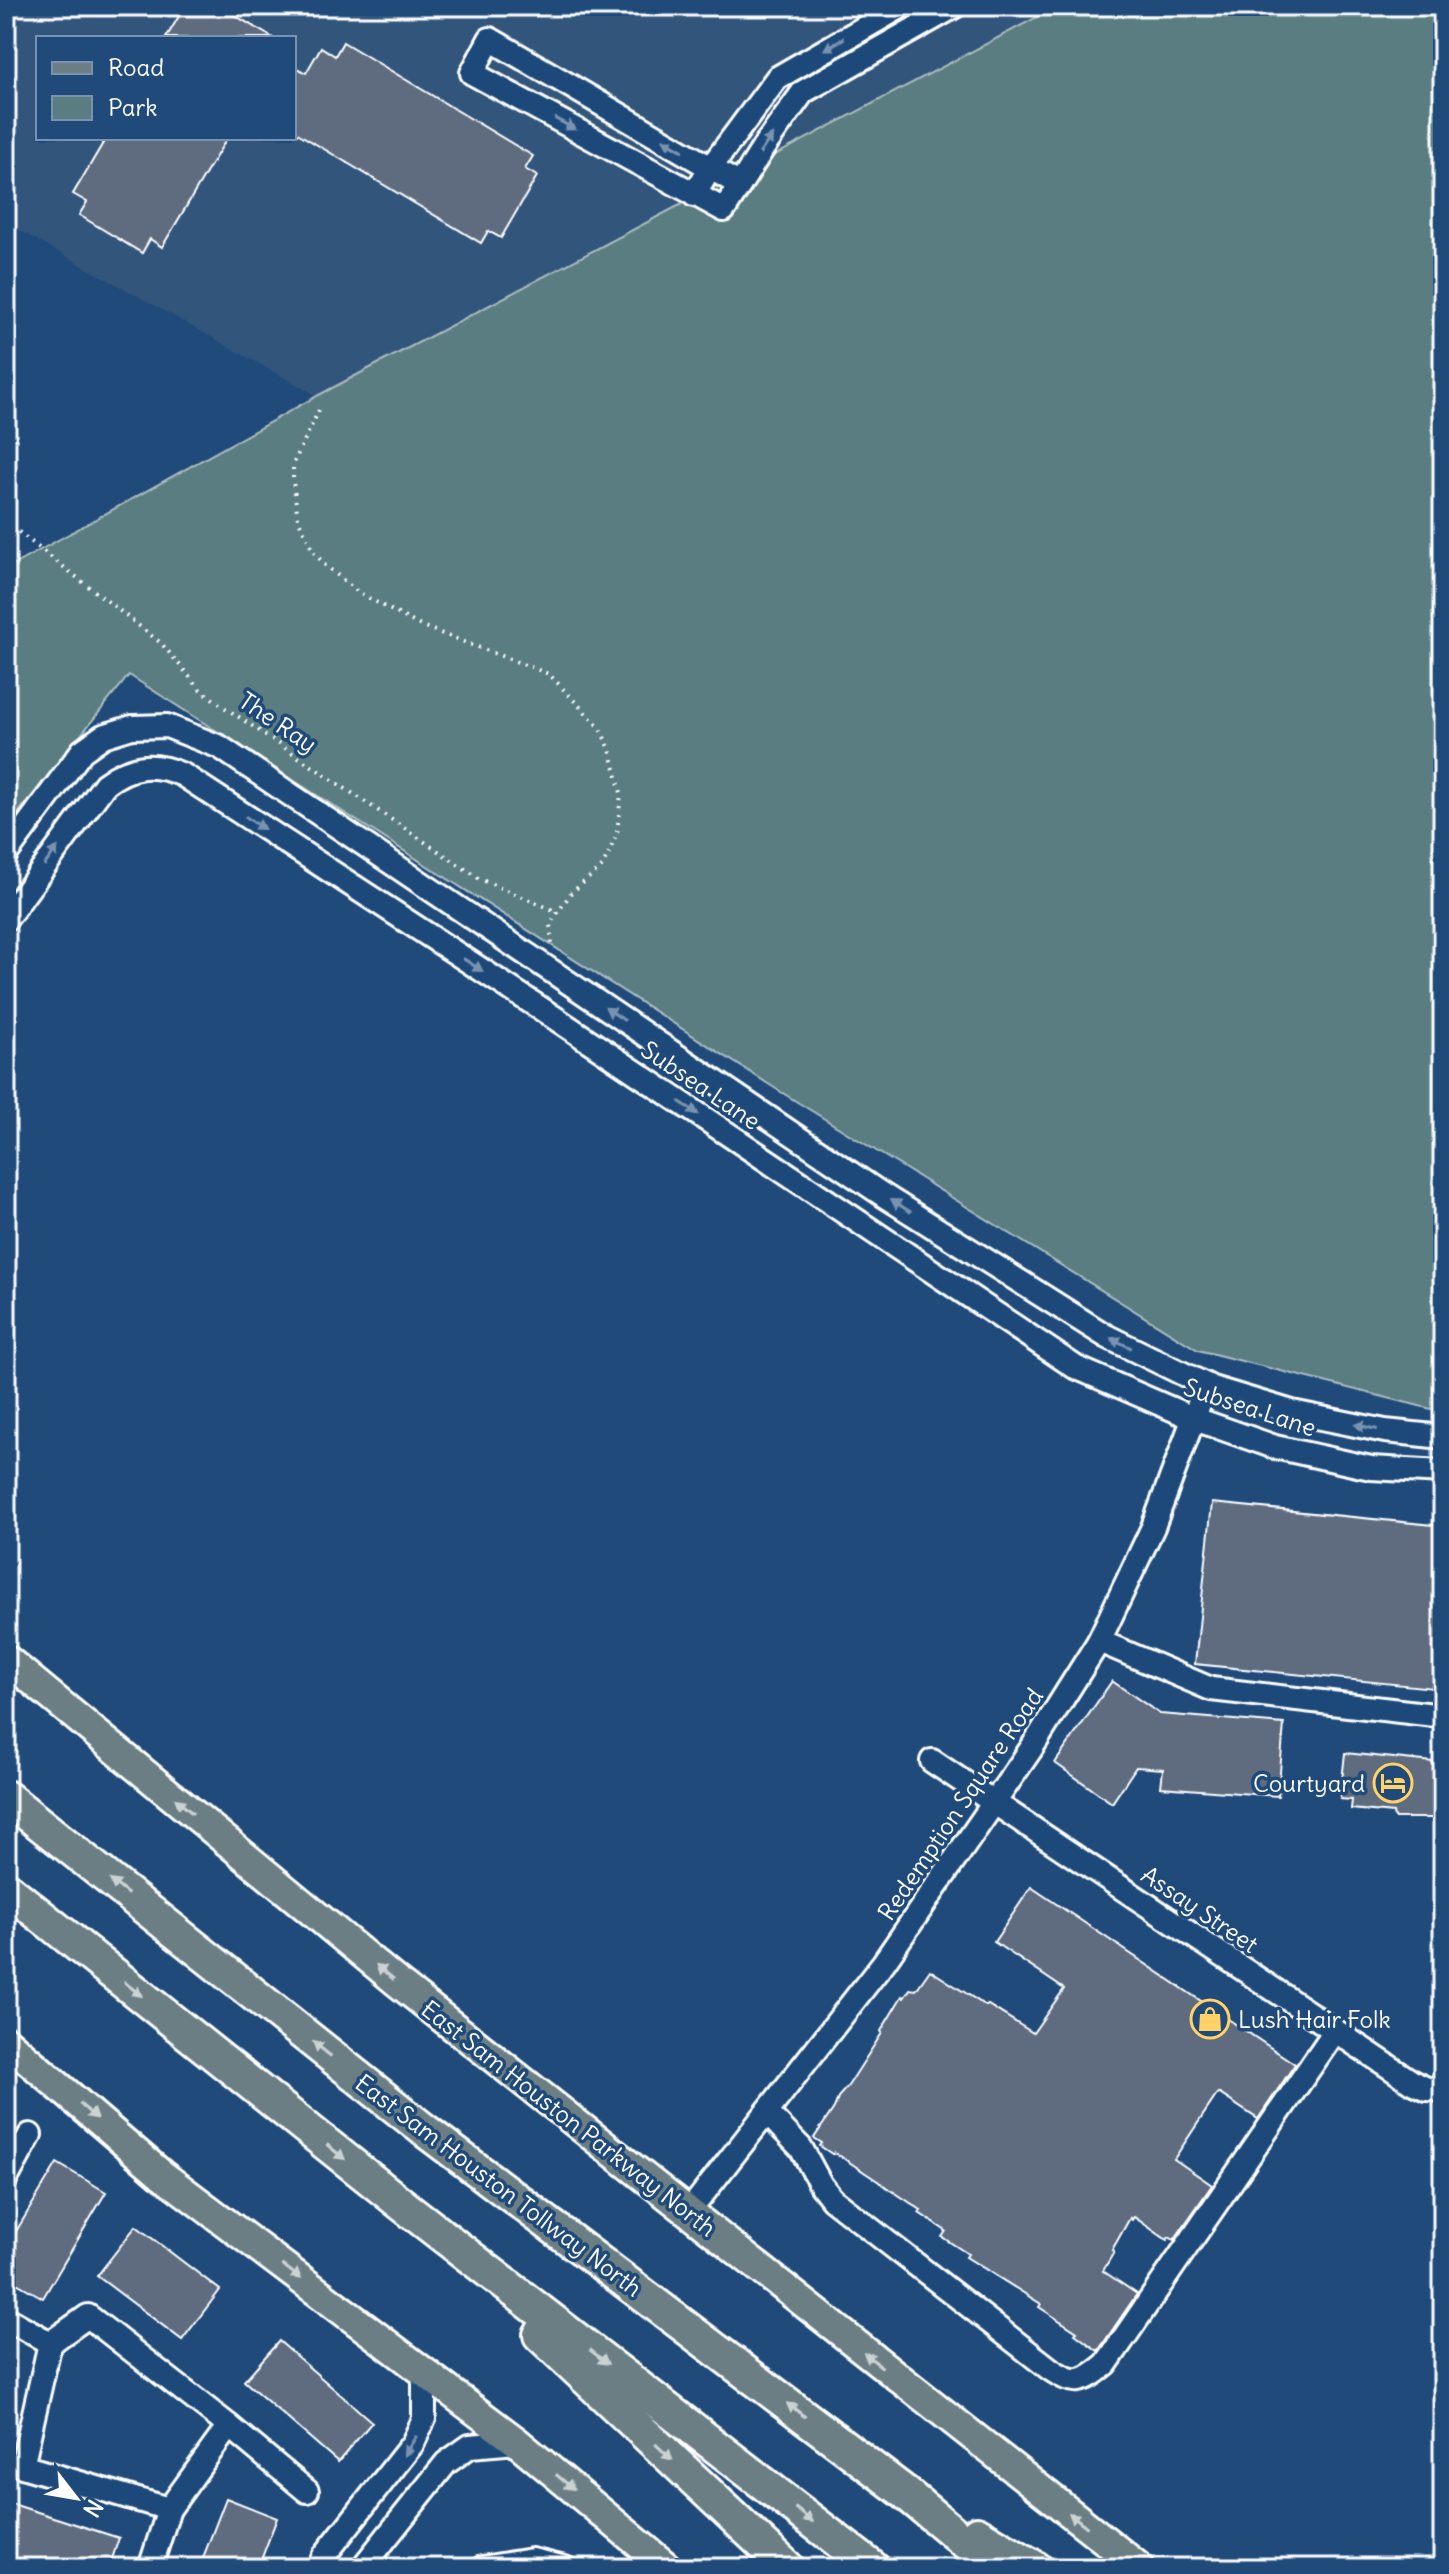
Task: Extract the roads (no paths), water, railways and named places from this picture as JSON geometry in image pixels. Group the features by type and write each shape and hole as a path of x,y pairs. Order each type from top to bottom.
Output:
{"highway":[{"name":"East Sam Houston Tollway North","path":"6,1797 423,2129 903,2491 996,2568"},
{"path":"6,1888 404,2206 873,2568"},
{"path":"404,2206 788,2568"},
{"path":"903,2491 1036,2568"}],"main road":[{"name":"East Sam Houston Parkway North","path":"6,1659 397,1982 1140,2568"},
{"path":"6,2041 161,2174 517,2442 668,2568"}],"street":[{"path":"694,195 777,78 902,6"},
{"path":"740,185 490,39 472,73 724,210 803,92 942,9"},
{"path":"531,105 550,74"},
{"path":"609,148 627,118"},
{"name":"Subsea Lane","path":"6,854 82,751 103,736 132,727 167,726 220,747 883,1195 1106,1336 1206,1385 1292,1412 1385,1431 1443,1437"},
{"name":"Subsea Lane","path":"6,919 105,784 120,773 139,767 162,766 540,1008 1075,1367 1195,1419 1275,1447 1371,1468 1443,1472"},
{"name":"Redemption Square Road","path":"688,2213 856,2001 994,1803 1099,1641 1153,1527 1206,1385"},
{"path":"1099,1641 1211,1689 1443,1716"},
{"name":"Assay Street","path":"932,1761 1412,2082 1427,2089 1443,2090"},
{"path":"767,2113 801,2148 832,2199 1050,2369 1070,2380 1081,2381 1106,2364 1335,2031"},
{"path":"6,2179 30,2135"},
{"path":"169,2509 22,2466 50,2343 88,2316 307,2491"},
{"path":"6,2318 50,2343"},
{"path":"318,2568 324,2556 413,2443 424,2419 424,2372"},
{"path":"150,2568 169,2509 229,2426"},
{"path":"362,2568 446,2463 470,2446 517,2442"},
{"path":"482,2568 532,2560 565,2568"}],"place":[{"name":"Courtyard","path":"1393,1783"},
{"name":"Lush Hair Folk","path":"1210,2019"}]}
